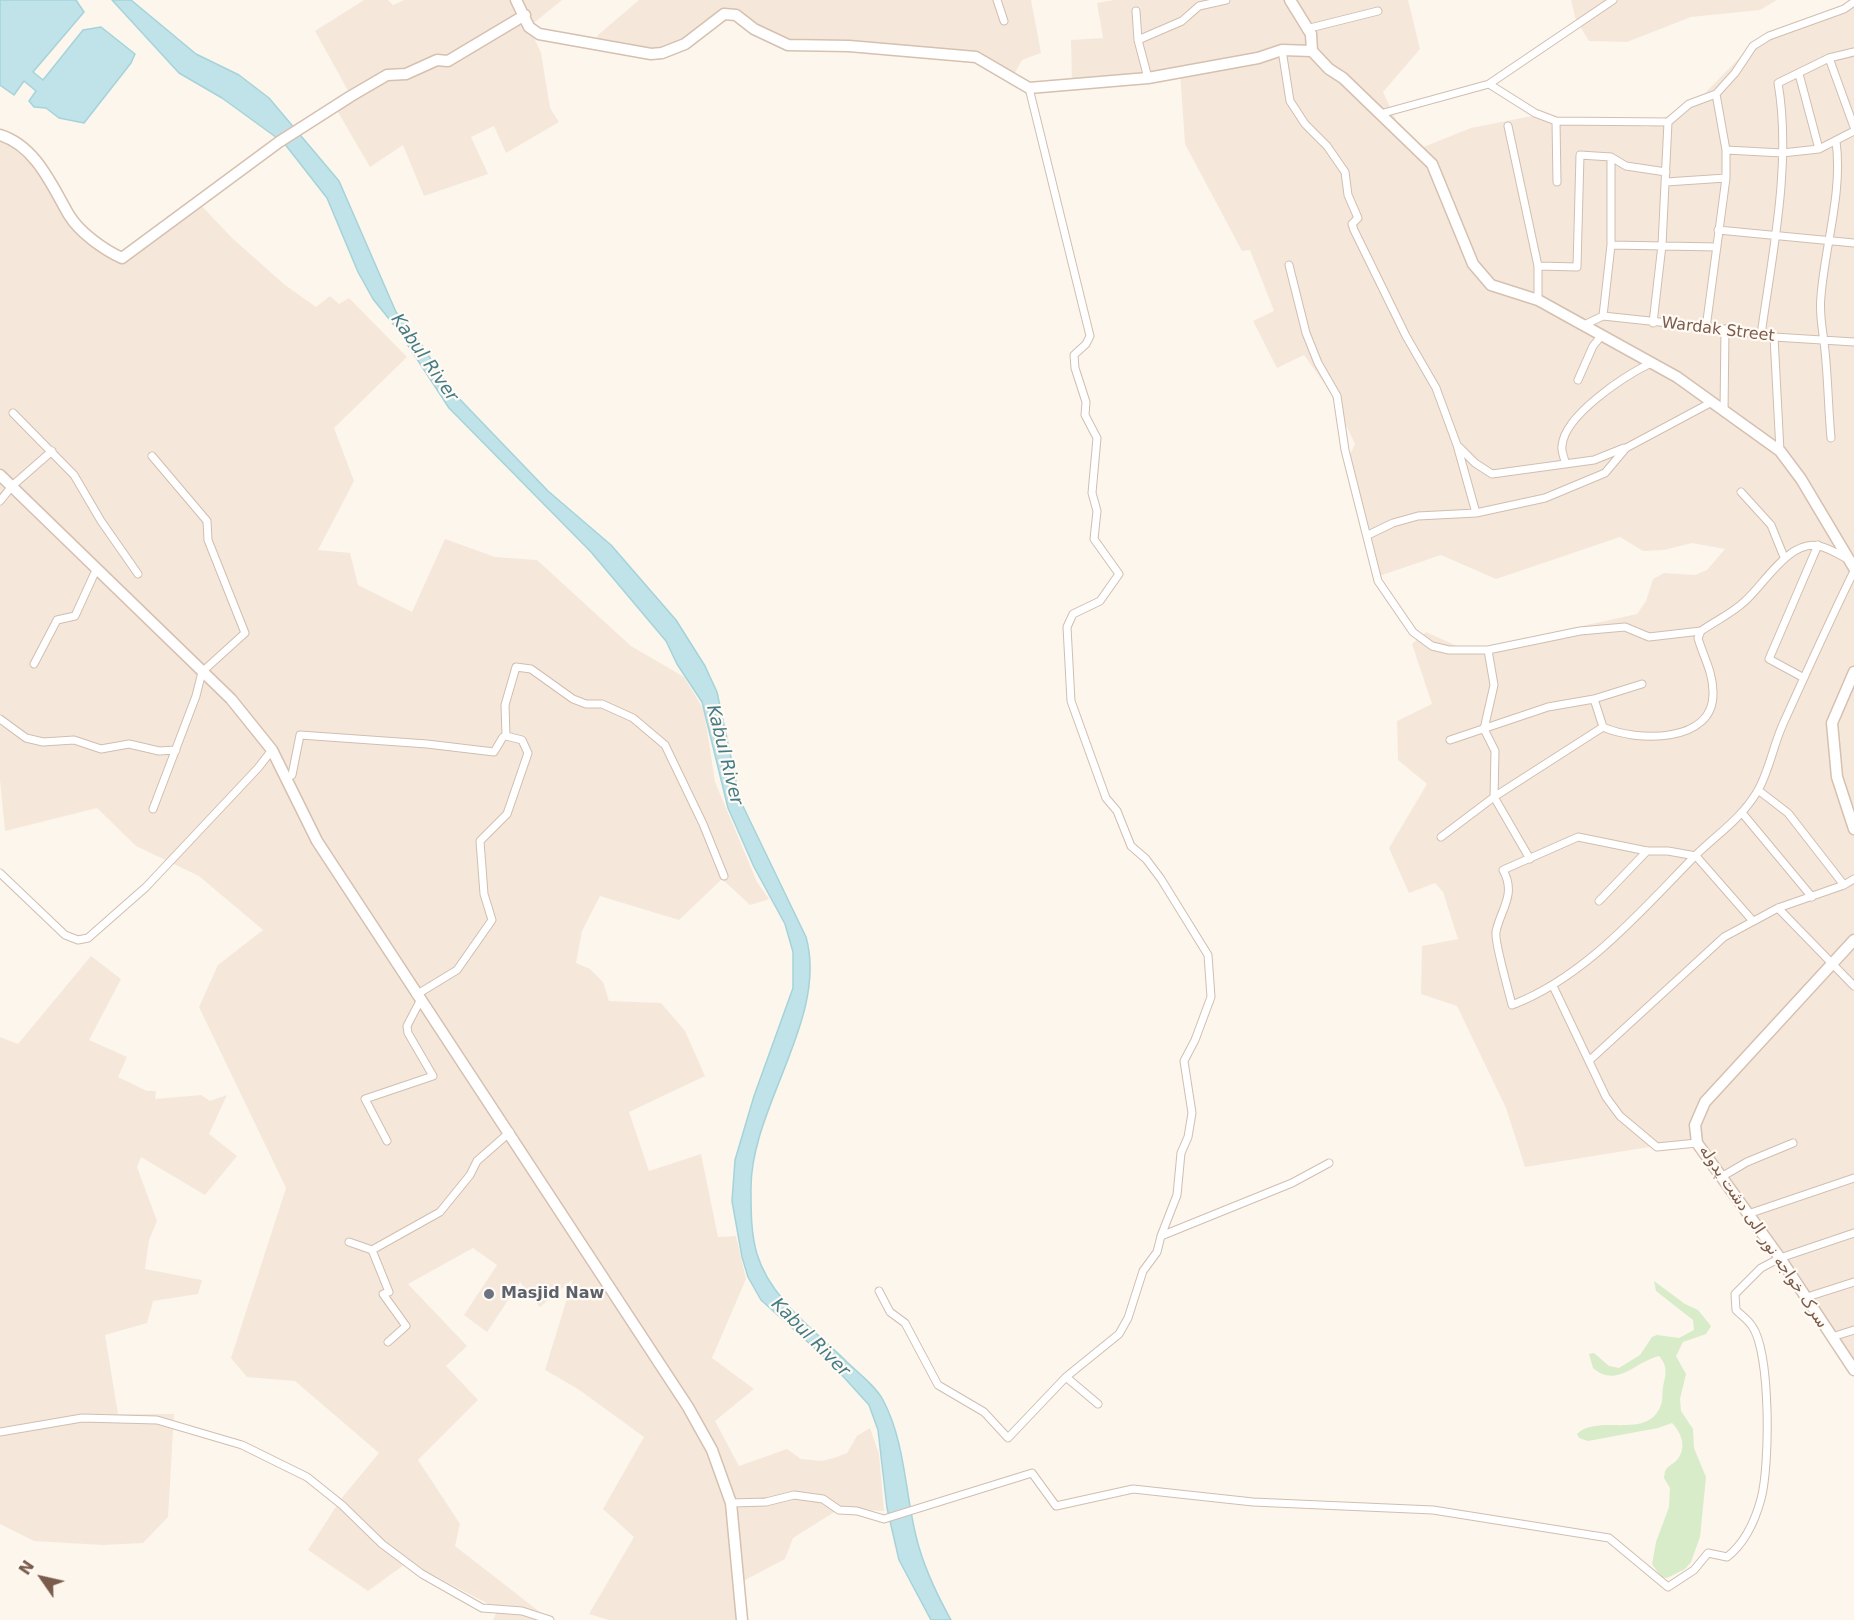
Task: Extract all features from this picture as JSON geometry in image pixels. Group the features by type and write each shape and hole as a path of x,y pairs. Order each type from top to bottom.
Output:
{"main road":[{"path":"516,0 529,27 540,34 651,54 662,53 686,44 724,14 736,15 754,29 788,45 849,46 976,57 1029,88 1148,78 1258,58 1282,50 1312,51 1432,164 1473,264 1491,285 1538,300 1651,363 1712,402 1780,451 1801,479 1853,567"},
{"path":"1290,0 1311,34 1312,51"},
{"path":"0,135 14,142 48,175 69,215 84,233 95,238 102,248 126,255 298,129 387,75 406,74 437,60 448,61 525,15"},
{"path":"0,475 231,699 272,750 288,778 317,841 418,998 510,1132 688,1407 712,1450 731,1503 742,1620"},
{"path":"1854,672 1832,723 1837,777 1854,828"},
{"name":"سرک خواجه نور الی دشت پدوله","path":"1854,942 1705,1102 1695,1125 1697,1143 1779,1258 1854,1370"}],"street":[{"path":"997,0 1004,21"},
{"path":"1138,40 1182,21 1204,3 1226,0"},
{"path":"1380,114 1489,84 1613,0"},
{"path":"1489,84 1535,113 1556,121 1668,122 1689,104 1716,94 1735,73 1753,46 1769,36 1844,9 1854,2"},
{"path":"1136,11 1138,40 1148,78"},
{"path":"1306,29 1378,11"},
{"path":"1282,50 1290,101 1305,124 1328,146 1345,172 1348,195 1358,218 1352,224 1354,230 1406,336 1436,388 1457,445 1476,513"},
{"path":"1761,335 1775,236 1782,153 1782,104 1778,83 1829,58 1854,52"},
{"path":"1726,150 1782,153 1819,149 1854,129 1829,58"},
{"path":"1799,74 1819,149"},
{"path":"879,1291 891,1312 905,1323 938,1385 984,1412 1008,1438 1066,1377 1119,1334 1128,1318 1143,1271 1157,1252 1177,1195 1181,1153 1191,1121 1191,1094 1184,1061 1196,1040 1211,997 1208,955 1161,879 1146,859 1134,850 1124,834 1117,811 1106,798 1071,701 1066,635 1069,620 1073,614 1100,601 1119,574 1094,539 1097,512 1092,493 1098,438 1085,415 1086,402 1075,368 1074,355 1090,336 1029,88"},
{"path":"1706,328 1726,178 1726,150 1716,94"},
{"path":"1556,121 1557,182"},
{"path":"1653,323 1662,245 1668,122"},
{"path":"1508,126 1538,266 1538,300"},
{"path":"1831,438 1824,341 1820,321 1827,241 1836,186 1838,162 1836,141"},
{"path":"1538,266 1577,267 1580,155 1611,157 1626,166 1666,172"},
{"path":"1584,325 1603,316 1611,245 1611,157"},
{"path":"1666,182 1726,178"},
{"path":"1718,230 1854,243"},
{"path":"1611,245 1718,247"},
{"path":"1289,265 1306,333 1318,363 1337,396 1348,461 1378,581 1413,632 1432,646 1449,650 1488,650 1525,640 1625,627 1649,638 1701,631 1744,602 1780,566 1784,557 1797,549 1818,545 1853,567 1782,726 1758,790 1743,814 1696,856 1623,928 1553,986 1512,1005 1495,934 1506,910 1507,877 1503,870 1578,837 1647,851 1668,850 1696,856 1752,920"},
{"name":"Wardak Street","path":"1603,316 1725,329 1774,338 1854,342"},
{"path":"1724,412 1725,329"},
{"path":"1578,380 1593,346 1602,335"},
{"path":"1774,338 1780,451"},
{"path":"1566,464 1561,448 1563,439 1594,399 1625,375 1651,363"},
{"path":"1457,445 1475,463 1492,474 1594,460 1626,448 1712,402"},
{"path":"13,413 74,475 101,521 138,574"},
{"path":"1368,535 1393,523 1418,516 1476,513 1545,498 1605,473 1626,448"},
{"path":"0,501 12,486 52,451"},
{"path":"152,456 207,521 208,540 245,630 243,636 202,672 153,809"},
{"path":"1741,492 1771,525 1784,557"},
{"path":"1804,678 1769,659 1818,545"},
{"path":"34,664 57,620 75,616 96,570"},
{"path":"1441,837 1494,797 1603,727 1630,734 1669,734 1685,732 1698,725 1707,714 1714,693 1709,667 1698,638 1701,631"},
{"path":"1488,650 1494,685 1484,729 1495,751 1494,797 1530,859"},
{"path":"288,778 292,775 300,735 427,744 494,752 506,736 506,705 516,667 531,669 573,699 586,704 602,704 633,718 665,745 703,824 724,876"},
{"path":"1450,740 1548,707 1594,699 1642,684"},
{"path":"1594,699 1603,727"},
{"path":"0,719 26,738 43,742 74,740 101,749 129,744 159,751 176,750"},
{"path":"387,1141 365,1099 433,1076 408,1033 407,1026 418,998 457,970 492,920 484,894 480,841 507,814 528,753 522,740 506,736"},
{"path":"0,873 65,935 78,940 88,938 146,887 258,768 272,750"},
{"path":"1758,790 1788,813 1844,885"},
{"path":"1743,814 1812,897"},
{"path":"1599,901 1647,851"},
{"path":"1590,1059 1724,937 1778,908 1844,885 1854,879"},
{"path":"1778,908 1854,986"},
{"path":"1553,986 1590,1059 1606,1097 1620,1116 1657,1147 1697,1143"},
{"path":"349,1242 372,1250 440,1212 470,1175 477,1161 510,1132"},
{"path":"1722,1176 1747,1162 1793,1143"},
{"path":"1161,1236 1292,1183 1329,1163"},
{"path":"1748,1214 1854,1178"},
{"path":"731,1503 766,1502 794,1495 823,1499 839,1510 857,1511 884,1519 1032,1473 1056,1506 1133,1489 1253,1502 1433,1510 1609,1539 1668,1587 1694,1570 1708,1552 1727,1557 1738,1548 1751,1528 1762,1497 1769,1404 1760,1346 1753,1326 1736,1310 1735,1294 1761,1268 1779,1258 1854,1233"},
{"path":"372,1250 389,1292 383,1294 406,1326 388,1342"},
{"path":"1804,1298 1854,1282"},
{"path":"1832,1338 1854,1330"},
{"path":"1066,1377 1098,1404"},
{"path":"0,1432 82,1418 157,1420 242,1445 307,1477 342,1504 382,1544 422,1574 482,1608 522,1611 550,1620"}],"shaded area":[{"path":"364,0 388,0 393,5 404,0 562,0 529,27 541,53 550,108 559,122 506,153 494,126 471,137 488,174 424,196 403,145 370,167 335,107 351,96 315,31"},
{"path":"639,0 1031,0 1041,53 1022,60 1011,80 976,57 788,45 724,14 662,53 595,43 598,35"},
{"path":"1114,0 1408,0 1420,49 1383,92 1411,152 1471,128 1537,115 1648,127 1702,96 1758,39 1781,28 1844,7 1854,0 1854,1364 1826,1317 1699,1139 1525,1167 1506,1108 1457,1006 1421,994 1422,946 1458,939 1443,892 1435,883 1409,893 1389,848 1427,784 1398,760 1397,721 1432,704 1412,644 1426,632 1468,651 1637,614 1646,601 1653,579 1664,573 1695,575 1707,570 1725,549 1692,543 1664,550 1643,551 1620,537 1496,579 1441,555 1376,577 1345,465 1355,444 1340,412 1339,404 1304,355 1277,368 1253,321 1274,311 1250,250 1242,251 1185,144 1180,72 1072,85 1071,40 1103,38 1097,3"},
{"path":"1571,0 1777,0 1760,10 1691,17 1627,42 1589,41 1576,20"},
{"path":"0,135 29,154 69,215 123,258 198,202 232,238 285,285 316,307 330,296 339,304 349,298 407,357 334,428 354,481 318,550 350,553 358,585 412,612 445,539 495,557 537,560 631,646 684,677 704,710 715,782 757,882 769,899 750,905 722,879 679,920 600,896 582,931 576,963 590,969 603,982 609,1001 661,1003 685,1031 705,1076 629,1112 649,1171 701,1154 718,1237 736,1236 746,1279 712,1358 754,1389 715,1421 739,1466 787,1449 801,1459 822,1461 834,1458 847,1453 857,1436 870,1428 879,1454 884,1511 839,1509 793,1538 785,1559 745,1580 742,1620 609,1620 589,1614 634,1537 603,1509 644,1437 578,1389 545,1370 573,1279 540,1307 520,1282 487,1332 464,1315 497,1265 473,1248 408,1284 467,1346 446,1366 478,1400 418,1460 460,1524 455,1546 550,1620 493,1620 498,1609 408,1562 368,1591 308,1550 341,1499 379,1453 295,1381 247,1377 231,1358 286,1188 199,1007 218,965 263,930 199,876 136,846 97,808 5,831 0,780"},
{"path":"91,956 121,979 89,1040 127,1057 118,1077 147,1091 156,1091 155,1099 201,1095 210,1101 227,1095 209,1134 237,1156 205,1195 141,1157 137,1167 157,1221 149,1240 145,1269 202,1280 198,1294 153,1301 147,1323 105,1335 118,1414 174,1414 168,1517 143,1543 103,1545 34,1541 0,1524 0,1037 18,1044"}],"green space":[{"path":"1654,1281 1685,1304 1698,1310 1711,1326 1706,1334 1683,1342 1676,1356 1686,1374 1680,1399 1681,1411 1693,1429 1694,1448 1706,1477 1700,1537 1691,1562 1685,1569 1667,1578 1661,1577 1652,1564 1656,1542 1669,1507 1670,1488 1664,1478 1665,1471 1675,1462 1681,1452 1682,1442 1679,1432 1672,1423 1658,1428 1588,1441 1579,1438 1577,1434 1586,1428 1645,1422 1655,1416 1661,1405 1666,1370 1659,1356 1626,1372 1610,1376 1593,1368 1589,1354 1594,1353 1609,1366 1619,1368 1640,1355 1652,1337 1657,1335 1679,1338 1694,1330 1693,1320 1656,1291"}],"water":[{"path":"0,0 76,0 84,12 33,72 43,80 83,30 101,27 135,54 131,63 84,123 59,118 46,108 34,107 29,101 36,91 24,81 14,95 0,85"},
{"name":"Kabul River","path":"112,0 131,0 196,54 239,75 269,98 339,181 396,312 422,345 449,388 548,491 611,545 676,620 705,666 717,692 740,800 806,937 810,968 807,999 798,1031 762,1128 754,1160 751,1206 752,1231 757,1254 763,1270 782,1299 871,1384 883,1400 896,1432 912,1519 922,1558 951,1620 931,1620 899,1560 887,1508 878,1430 869,1405 830,1362 761,1300 748,1277 742,1257 732,1201 735,1160 754,1096 793,988 793,952 785,924 754,867 728,808 702,702 677,664 666,641 591,552 449,408 398,330 373,299 358,272 327,198 284,143 222,98 179,73"}],"place":[{"name":"Masjid Naw","path":"489,1294"}]}
